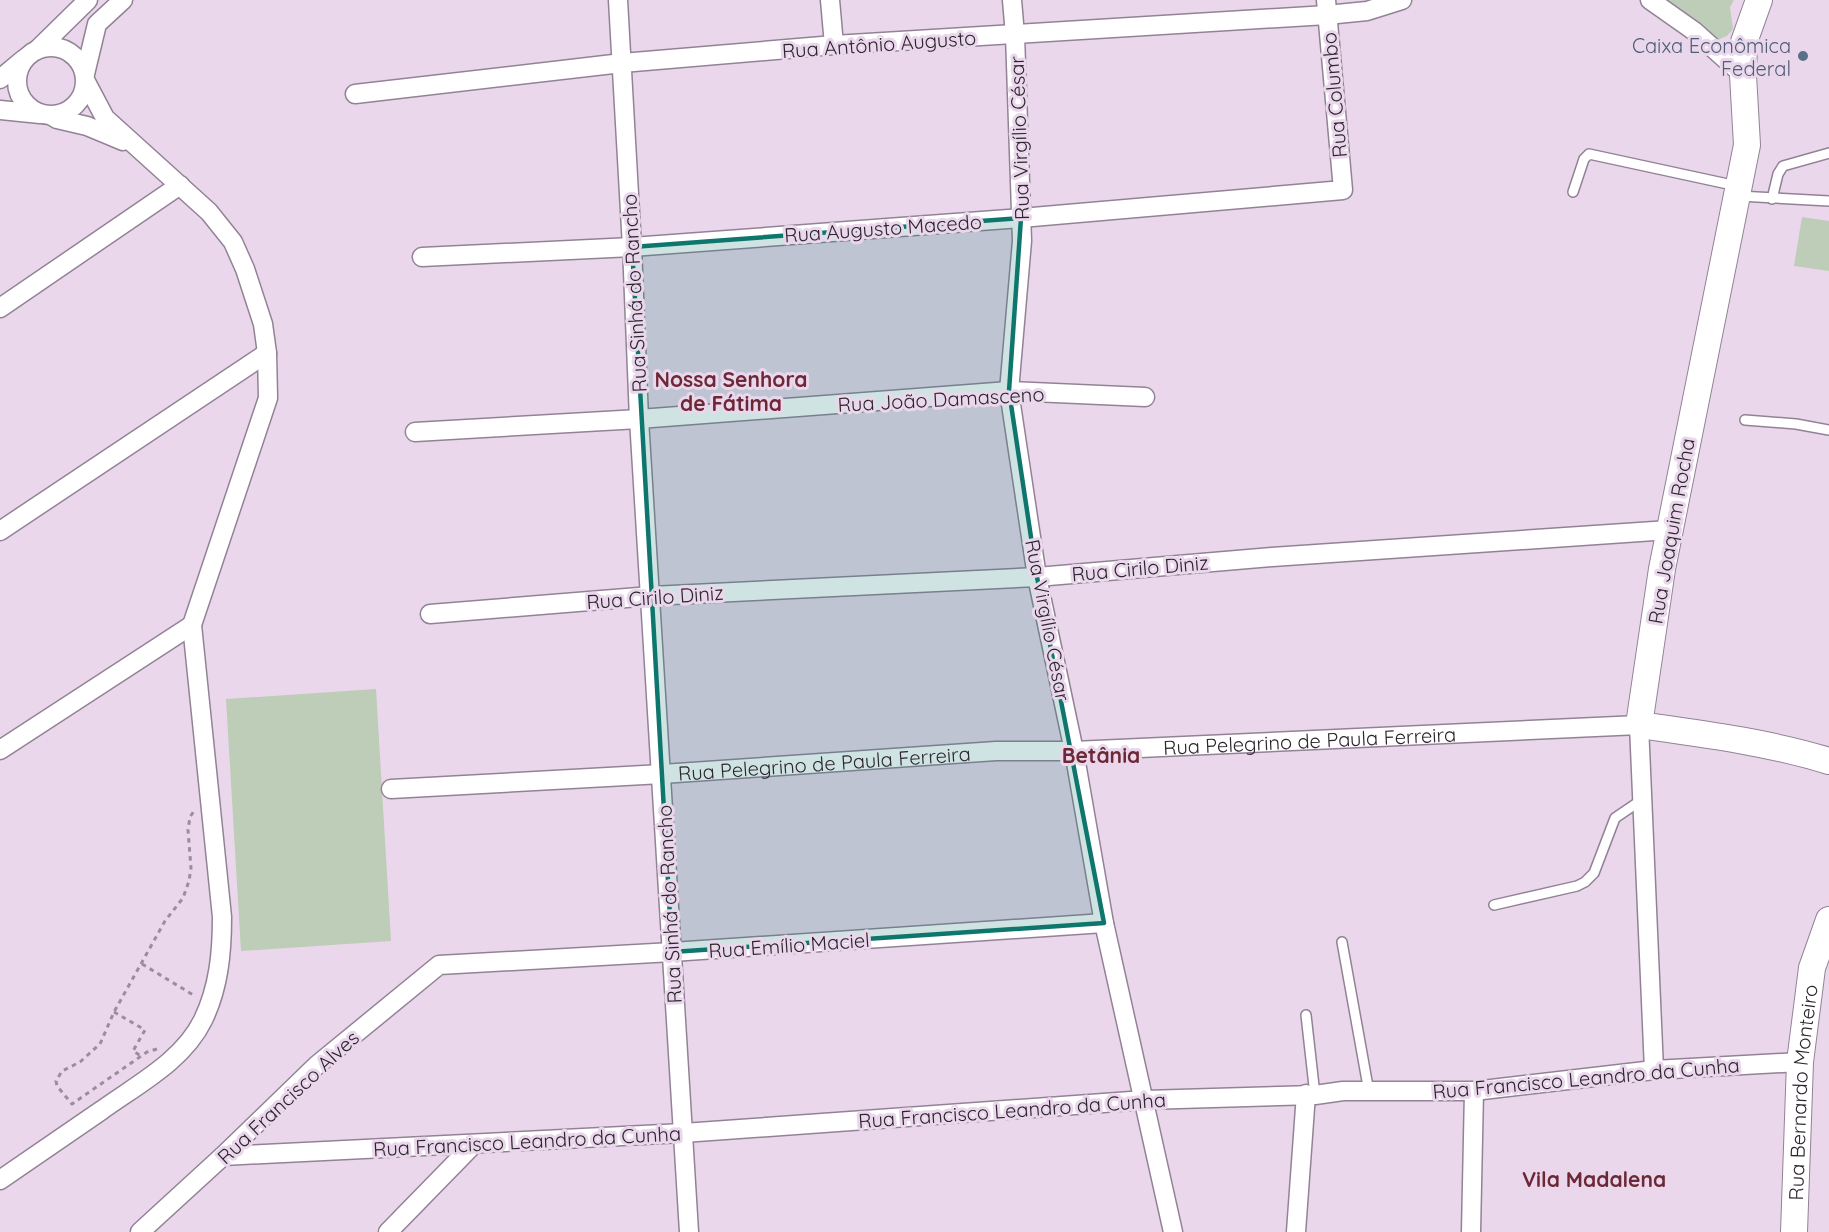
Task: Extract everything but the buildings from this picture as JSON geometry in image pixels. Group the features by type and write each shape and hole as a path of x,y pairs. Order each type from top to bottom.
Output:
{"main road":[{"name":"Rua Joaquim Rocha","path":"1639,725 1669,531 1748,145 1743,75 1744,42 1759,0"},
{"name":"Rua Pelegrino de Paula Ferreira","path":"1639,725 1730,738 1829,761"},
{"name":"Rua Bernardo Monteiro","path":"1794,1232 1800,1062 1812,968 1829,920"}],"street":[{"path":"88,0 22,63 18,73 19,94 33,111 87,126 134,145"},
{"path":"0,110 48,115 61,114 75,105 81,98 97,24 123,0"},
{"name":"Rua Sinhá do Rancho","path":"618,0 639,419 689,1232"},
{"path":"830,0 834,45"},
{"name":"Rua Virgílio César","path":"1012,0 1022,241 1009,392 1037,577 1074,751 1104,923 1173,1232"},
{"name":"Rua Antônio Augusto","path":"356,94 622,63 834,45 1015,36 1327,8 1367,11 1402,0"},
{"path":"1650,0 1694,31 1743,75"},
{"name":"Rua Columbo","path":"1327,8 1343,190"},
{"path":"1716,50 1744,42"},
{"path":"0,79 33,52 47,47 67,50 75,56 105,118 208,212 233,242 245,269 263,324 267,353 268,398 192,625 222,929 222,953 216,985 203,1020 185,1047 160,1069 0,1180"},
{"path":"0,308 180,185"},
{"name":"Rua Augusto Macedo","path":"422,258 632,247 1022,218 1343,190"},
{"path":"0,531 267,353"},
{"name":"Rua João Damasceno","path":"415,432 639,419 1009,392 1145,397"},
{"name":"Rua Cirilo Diniz","path":"430,614 651,596 1037,577 1284,556 1669,531"},
{"path":"0,750 192,625"},
{"name":"Rua Pelegrino de Paula Ferreira","path":"391,789 662,774 996,751 1074,751 1639,725"},
{"name":"Rua Joaquim Rocha","path":"1639,725 1654,1070"},
{"name":"Rua Emílio Maciel","path":"439,965 1104,923"},
{"name":"Rua Francisco Alves","path":"140,1232 317,1065 439,965"},
{"name":"Rua Francisco Leandro da Cunha","path":"223,1156 683,1133 1144,1100 1343,1091 1473,1091 1654,1070 1800,1062"},
{"path":"1471,1232 1473,1091"},
{"path":"1296,1232 1310,1094"},
{"path":"388,1232 474,1144"}],"lane":[{"path":"1772,199 1778,174 1783,166 1829,153"},
{"path":"1573,192 1584,159 1589,154 1772,199 1829,201"},
{"path":"1745,420 1796,424 1829,430"},
{"path":"1494,905 1577,886 1585,882 1594,873 1615,818 1642,799"},
{"path":"1342,942 1369,1092"},
{"path":"1306,1015 1310,1094"}],"path":[{"path":"185,1047 161,1047 141,1056 72,1104 57,1086 56,1081 62,1071 80,1062 100,1044 114,1012 165,921 183,898 191,867 188,830 190,817 197,807 210,799"},
{"path":"142,964 209,1004"},
{"path":"114,1012 145,1030 133,1051 141,1056"}],"highlighted area":[{"path":"1021,218 1009,391 1037,577 1104,923 672,952 632,247"}],"green space":[{"path":"1667,0 1734,0 1730,7 1733,29 1727,36 1715,41"},
{"path":"1802,217 1829,221 1829,271 1794,266"},
{"path":"376,689 391,941 241,951 226,699"}],"place":[{"name":"Caixa Econômica Federal","path":"1803,56"}],"district":[{"name":"Nossa Senhora de Fátima","path":"731,391"},
{"name":"Betânia","path":"1101,755"},
{"name":"Vila Madalena","path":"1594,1179"}]}
